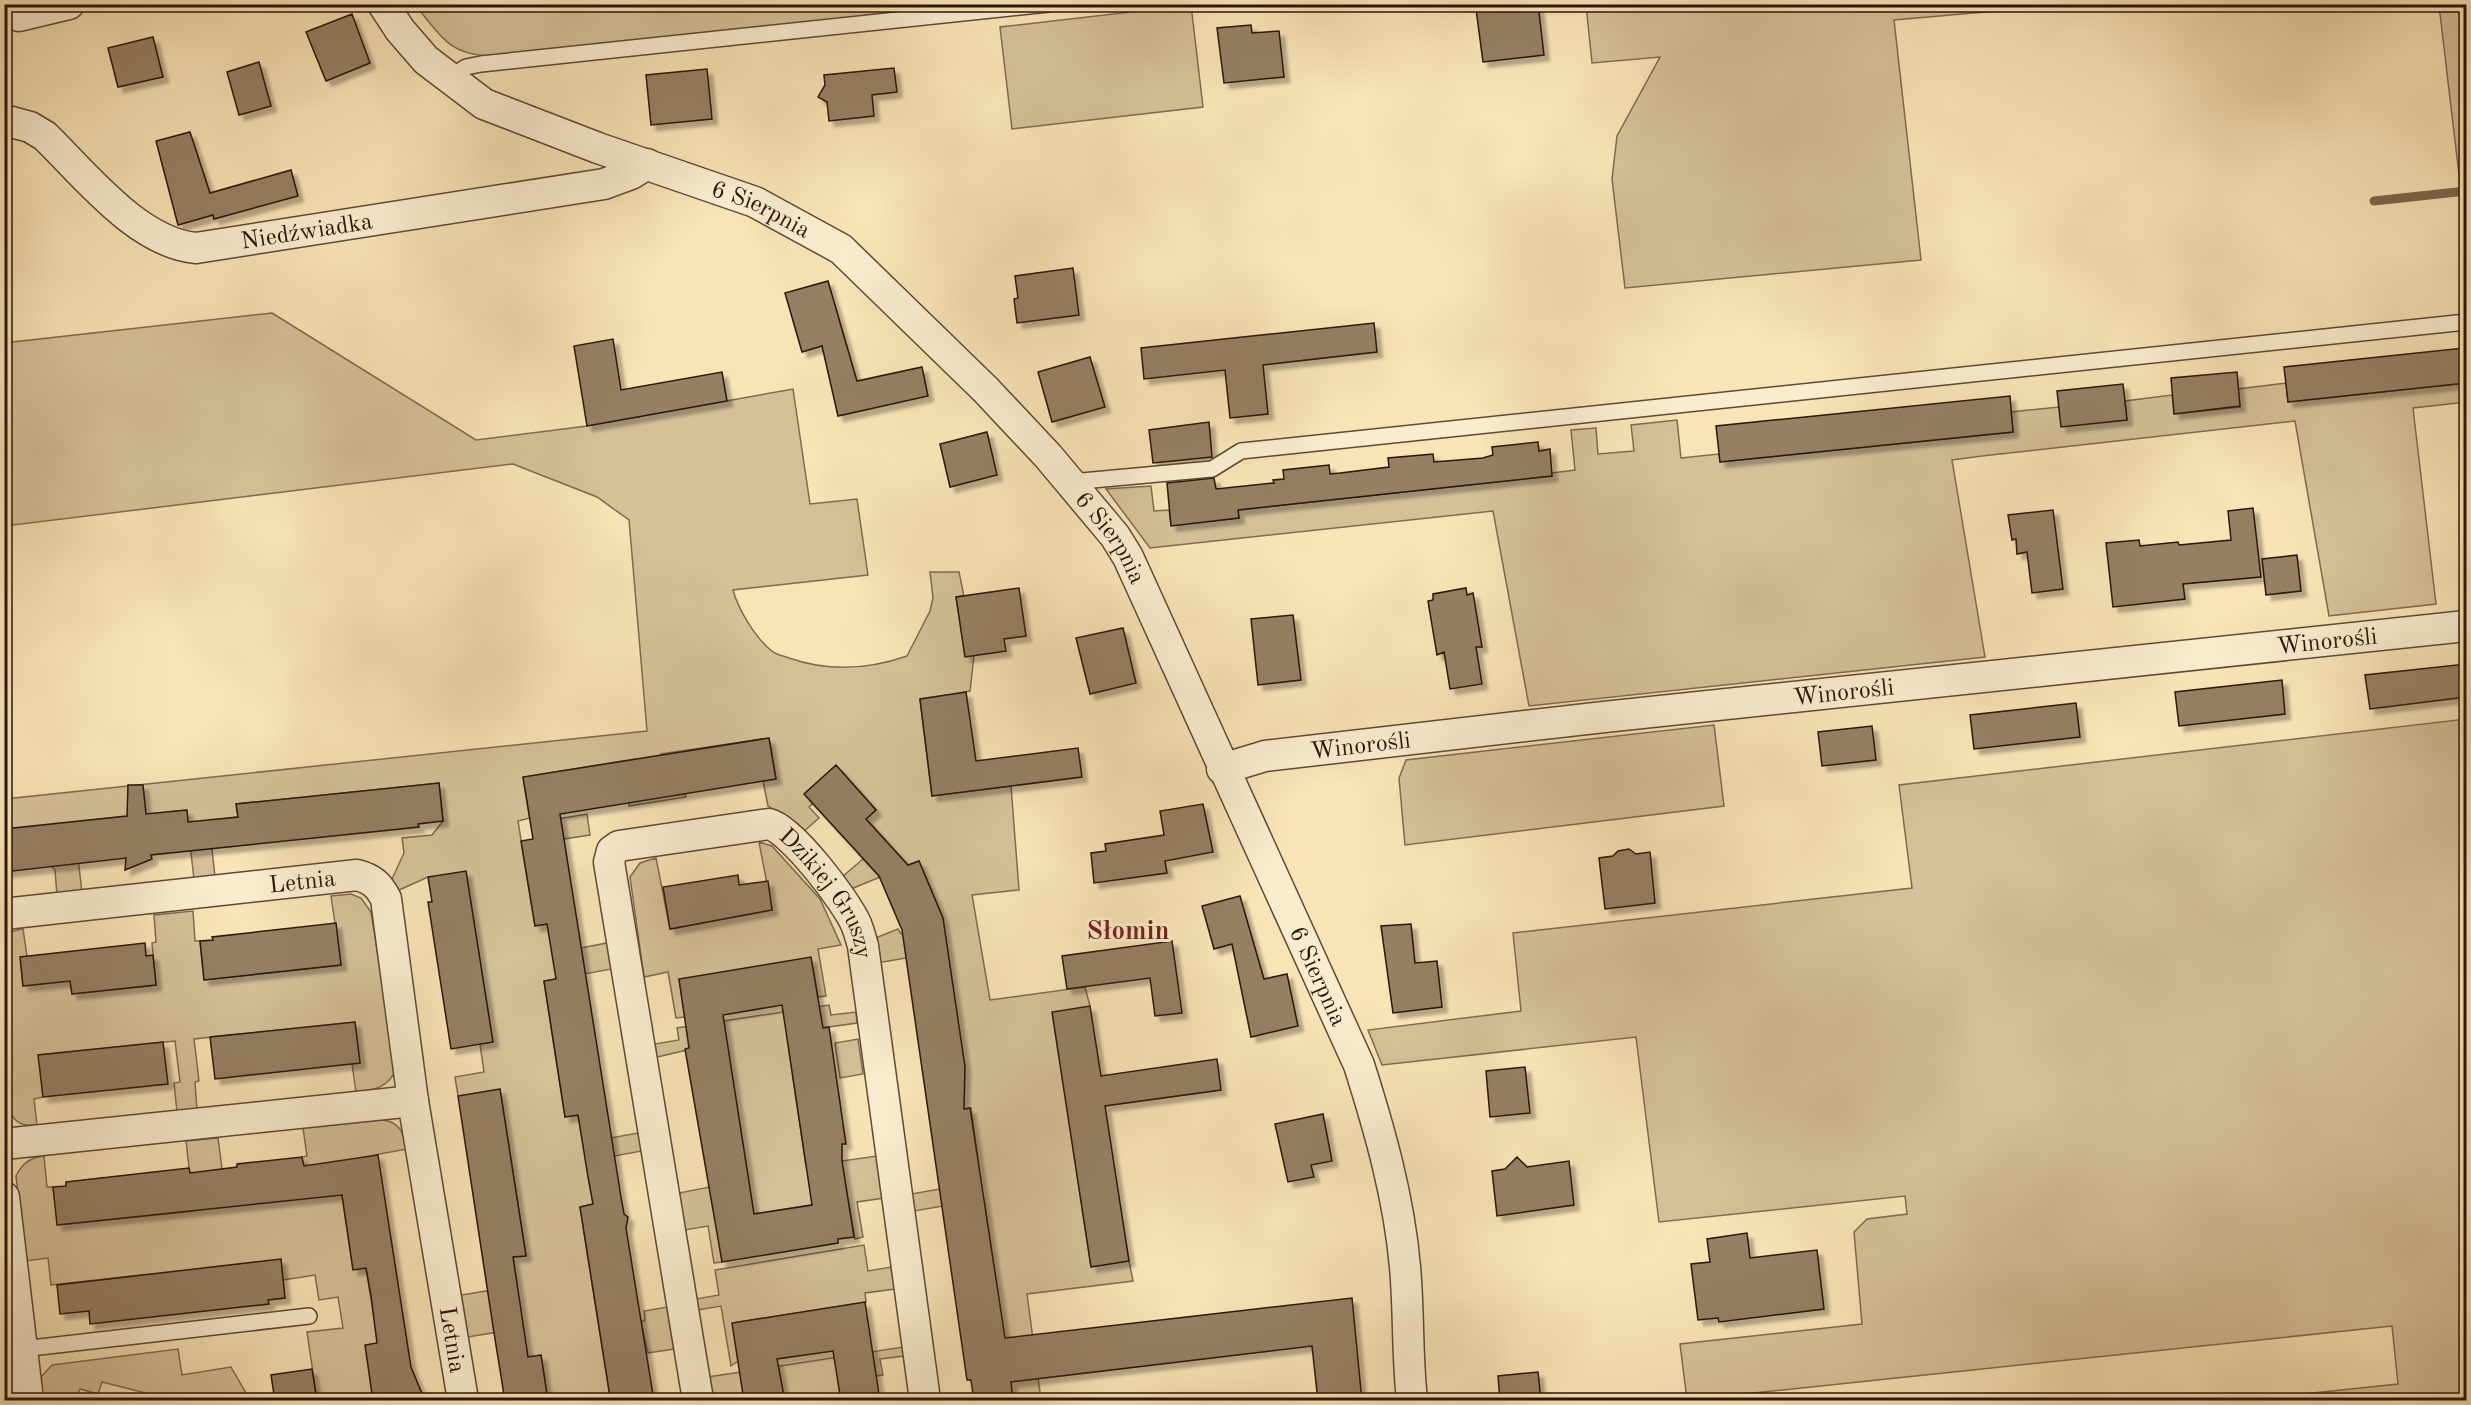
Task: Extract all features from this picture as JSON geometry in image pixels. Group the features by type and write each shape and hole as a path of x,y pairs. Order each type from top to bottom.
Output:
{"street":[{"path":"19,16 69,4"},
{"name":"6 Sierpnia","path":"383,4 412,46 484,104 754,202 841,249 986,390 1071,483 1115,536 1128,557 1222,769 1350,1043 1372,1105 1400,1220 1406,1269 1412,1401"},
{"name":"Niedźwiadka","path":"4,120 30,127 45,136 136,223 178,246 196,248 604,184 631,174 647,164"},
{"name":"Winorośli","path":"1222,769 1265,756 1604,717 2466,626"},
{"name":"Dzikiej Gruszy","path":"698,1401 609,862 612,851 619,846 769,824 786,834 836,891 856,924 863,946 925,1401"},
{"name":"Letnia","path":"4,914 357,875 370,879 386,899 413,1101 463,1401"},
{"path":"4,1144 413,1101"},
{"path":"4,1197 28,1401"}],"lane":[{"path":"449,78 466,67 481,64 1048,4"},
{"path":"1071,483 1212,469 1241,451 2466,322"},
{"path":"22,1349 309,1316"}],"shaded area":[{"path":"1586,4 2065,5 1894,20 1921,260 1625,288 1612,179 1617,136 1660,57 1592,63"},
{"path":"415,5 967,5 487,56 462,51 453,46 438,33"},
{"path":"1191,5 1203,107 1012,129 1000,27"},
{"path":"2439,5 2466,5 2466,200 2462,200"},
{"path":"272,313 476,440 587,426 793,389 810,504 857,499 868,575 733,590 748,623 766,646 778,654 819,666 848,668 892,661 907,656 930,611 933,598 930,572 959,572 964,596 956,597 965,656 974,656 970,691 920,700 932,796 1011,786 1019,890 972,895 990,1000 1085,987 1090,1006 1066,1100 1091,1267 1129,1261 1133,1281 1027,1294 1041,1400 1013,1400 984,1199 914,1211 911,1194 940,1189 979,1167 971,1108 957,1110 947,951 877,963 873,939 898,929 901,934 942,916 919,861 851,889 842,877 885,840 866,819 876,810 836,766 805,793 813,803 809,807 819,818 802,833 791,821 768,806 763,781 776,779 769,738 661,754 668,796 685,794 686,797 629,806 629,802 642,800 635,759 523,777 530,818 518,821 535,926 547,924 581,948 607,943 612,969 544,981 565,1117 578,1115 583,1143 638,1133 642,1151 586,1161 593,1204 580,1207 610,1397 624,1395 624,1400 548,1400 541,1355 528,1357 523,1328 468,1337 461,1295 517,1286 513,1257 526,1255 500,1089 458,1096 455,1077 484,1072 480,1044 492,1042 466,872 428,877 399,890 391,881 404,853 402,838 432,835 443,821 439,783 236,804 238,817 209,821 215,877 194,879 186,810 74,822 82,893 57,895 55,870 43,857 5,829 5,799 647,731 629,520 597,497 513,464 5,526 4,343"},
{"path":"2286,383 2288,402 2466,383 2466,402 2413,408 2436,604 2329,616 2295,421 1982,456 1952,460 1985,657 1529,706 1493,511 1150,548 1106,489 1151,486 1154,511 1169,510 1171,525 1239,518 1238,510 1552,476 1552,473 1575,470 1571,430 1596,428 1598,454 1634,451 1631,425 1677,420 1681,458 1719,454 1720,462 2013,432 2011,412 2059,407 2127,419 2125,401 2172,395 2175,414 2240,407 2238,389"},
{"path":"2466,719 2466,1400 2244,1400 2398,1384 2392,1326 1687,1400 1680,1344 1862,1324 1854,1232 1867,1219 1907,1214 1905,1196 1659,1222 1636,1037 1382,1065 1368,1030 1521,1011 1513,933 1912,888 1899,785"},
{"path":"1714,725 1724,806 1405,845 1399,778 1406,760"},
{"path":"587,814 590,835 564,839 545,821"},
{"path":"759,842 772,846 820,899 841,945 818,949 826,996 818,997 811,958 679,979 685,1017 676,1018 668,972 644,977 630,877 640,863 656,858 670,929 772,910"},
{"path":"351,894 361,898 371,912 396,1069 385,1084 374,1089 356,1092 352,1064 360,1063 355,1022 194,1039 199,1081 195,1082 197,1110 177,1112 174,1083 180,1082 175,1041 39,1055 43,1097 34,1099 37,1125 18,1122 13,1117 6,1084 4,933 23,929 27,956 21,964 23,986 70,981 72,994 156,985 152,943 156,942 154,915 193,911 195,941 200,941 204,980 341,965 331,896"},
{"path":"829,1005 831,1015 856,1012 857,1023 800,1031 789,1051 806,1166 877,1156 884,1198 857,1202 863,1237 855,1239 848,1199 716,1220 722,1262 714,1263 708,1226 685,1230 679,1193 710,1187 713,1044 657,1057 655,1044 679,1040 677,1028"},
{"path":"858,1039 863,1074 840,1078 835,1043"},
{"path":"380,1120 391,1122 399,1128 407,1149 337,1162 353,1269 366,1268 378,1343 373,1400 317,1400 307,1332 343,1328 338,1297 319,1300 315,1275 283,1280 141,1275 51,1285 48,1258 26,1261 16,1176 24,1164 35,1158 44,1156 47,1187 53,1187 58,1225 194,1211 186,1141 218,1138 222,1169 307,1198 302,1157 307,1156 303,1128"},
{"path":"864,1245 868,1271 891,1267 895,1289 865,1293 866,1302 733,1323 738,1361 731,1366 721,1306 698,1310 696,1299 719,1295 715,1270"},
{"path":"667,1307 674,1349 648,1353 641,1322 645,1320 644,1311"},
{"path":"903,1347 904,1356 880,1359 883,1375 838,1381 841,1400 711,1400 708,1377"},
{"path":"178,1349 182,1375 231,1367 250,1400 173,1400 102,1382 98,1394 80,1389 76,1400 41,1400 41,1377 52,1365"}],"building":[{"path":"1538,4 1544,55 1483,62 1476,9"},
{"path":"352,14 370,63 326,81 306,32"},
{"path":"1251,25 1252,33 1279,31 1284,77 1224,83 1217,28"},
{"path":"153,37 163,77 118,87 108,48"},
{"path":"259,62 271,106 239,115 227,72"},
{"path":"894,68 897,92 872,95 874,116 829,121 827,102 818,97 825,85 824,75"},
{"path":"707,69 712,119 651,125 646,75"},
{"path":"190,132 210,193 291,170 298,196 214,219 213,215 178,225 156,141"},
{"path":"1073,268 1079,315 1017,323 1014,299 1018,298 1015,276"},
{"path":"828,281 857,381 922,367 928,396 838,416 822,346 802,352 785,293"},
{"path":"1374,323 1377,352 1263,365 1268,414 1230,418 1225,370 1144,379 1141,348"},
{"path":"613,339 621,390 722,372 727,401 587,426 574,346"},
{"path":"2464,348 2466,383 2288,402 2284,367"},
{"path":"1090,357 1105,407 1052,422 1038,372"},
{"path":"2237,372 2240,406 2174,414 2171,378"},
{"path":"2123,384 2127,420 2061,427 2057,391"},
{"path":"2010,396 2013,432 1720,462 1716,426"},
{"path":"1209,422 1212,457 1153,463 1149,430"},
{"path":"987,432 997,475 950,487 940,444"},
{"path":"1538,442 1539,451 1550,449 1552,476 1238,510 1239,518 1171,526 1167,483 1214,478 1216,489 1274,483 1273,480 1284,479 1283,470 1329,465 1330,474 1340,473 1389,467 1388,458 1433,454 1434,462 1483,458 1493,455 1492,447"},
{"path":"2253,508 2261,577 2183,584 2185,599 2113,607 2106,543 2139,540 2140,546 2231,540 2228,511"},
{"path":"2053,510 2063,589 2032,593 2027,552 2017,554 2016,539 2012,540 2008,515"},
{"path":"2297,555 2301,591 2266,595 2262,559"},
{"path":"1019,588 1026,636 1004,639 1006,651 965,657 956,597"},
{"path":"1466,588 1467,595 1473,593 1482,647 1476,647 1482,684 1450,689 1444,652 1437,655 1428,601 1433,600 1433,594"},
{"path":"1293,615 1301,680 1258,685 1251,619"},
{"path":"1123,628 1136,683 1090,694 1076,638"},
{"path":"2466,664 2466,697 2370,709 2365,675"},
{"path":"2282,680 2285,714 2179,726 2175,692"},
{"path":"966,692 976,761 1078,748 1082,777 932,796 920,699"},
{"path":"2076,703 2080,737 1974,749 1970,715"},
{"path":"1872,726 1876,760 1822,766 1818,732"},
{"path":"769,738 776,779 560,814 621,1197 624,1214 628,1217 626,1228 654,1401 624,1401 624,1395 610,1397 580,1207 593,1204 578,1115 565,1117 544,981 556,979 547,924 535,926 521,841 533,839 523,777"},
{"path":"836,765 876,810 866,819 908,865 919,861 943,918 965,1067 964,1109 970,1108 1005,1338 1352,1298 1362,1401 1318,1401 1312,1346 1011,1382 1013,1401 974,1401 971,1380 967,1380 902,930 879,876 804,794"},
{"path":"439,783 443,821 418,824 419,827 151,855 152,859 125,870 126,858 4,872 4,829 127,816 128,785 143,785 146,814 187,810 188,822 238,817 236,804"},
{"path":"1203,804 1213,852 1165,861 1167,873 1094,883 1091,853 1106,851 1105,844 1164,835 1160,811"},
{"path":"1629,849 1636,854 1650,852 1655,903 1605,909 1599,858 1613,856 1618,851"},
{"path":"466,871 493,1042 451,1049 428,902 432,902 428,877"},
{"path":"738,875 739,885 768,881 772,910 670,929 663,887"},
{"path":"1240,896 1264,979 1287,974 1298,1026 1251,1037 1232,944 1214,949 1202,906"},
{"path":"336,923 341,965 204,980 200,941 213,940 212,937"},
{"path":"1411,924 1415,963 1437,961 1442,1007 1393,1013 1381,926"},
{"path":"1172,941 1182,1013 1155,1016 1150,978 1067,989 1062,956"},
{"path":"145,943 146,956 153,955 156,985 72,994 70,981 23,986 20,957"},
{"path":"811,957 823,1028 829,1027 846,1144 842,1144 842,1161 854,1237 838,1239 838,1243 722,1262 685,1049 689,1048 679,979","holes":["782,1005 812,1205 754,1214 723,1015"]},
{"path":"1090,1006 1101,1076 1217,1059 1221,1090 1105,1106 1129,1261 1091,1267 1052,1012"},
{"path":"355,1022 360,1063 215,1079 210,1037"},
{"path":"163,1042 168,1084 43,1097 38,1055"},
{"path":"1525,1067 1530,1113 1490,1117 1486,1071"},
{"path":"500,1089 526,1256 513,1257 528,1357 541,1355 548,1401 505,1401 494,1333 458,1096"},
{"path":"1323,1114 1332,1161 1311,1165 1314,1177 1288,1182 1275,1124"},
{"path":"378,1155 411,1367 425,1401 373,1401 365,1345 377,1343 371,1296 366,1268 353,1270 342,1195 57,1225 53,1187 66,1186 66,1182 189,1168 190,1173 237,1167 237,1164 302,1157 304,1166"},
{"path":"1517,1157 1527,1167 1569,1161 1574,1205 1497,1216 1492,1171 1505,1169"},
{"path":"1747,1233 1750,1258 1817,1250 1824,1309 1719,1322 1718,1318 1698,1320 1691,1264 1710,1262 1707,1239"},
{"path":"281,1259 285,1298 268,1300 269,1304 90,1324 89,1311 60,1314 57,1285"},
{"path":"865,1302 880,1401 841,1401 833,1351 777,1359 785,1401 744,1401 732,1323"},
{"path":"312,1369 317,1401 275,1401 271,1375"},
{"path":"1538,1372 1541,1401 1500,1401 1498,1376"}],"waterway":[{"path":"2374,201 2466,191"}],"district":[{"name":"Słomin","path":"1128,930"}]}
